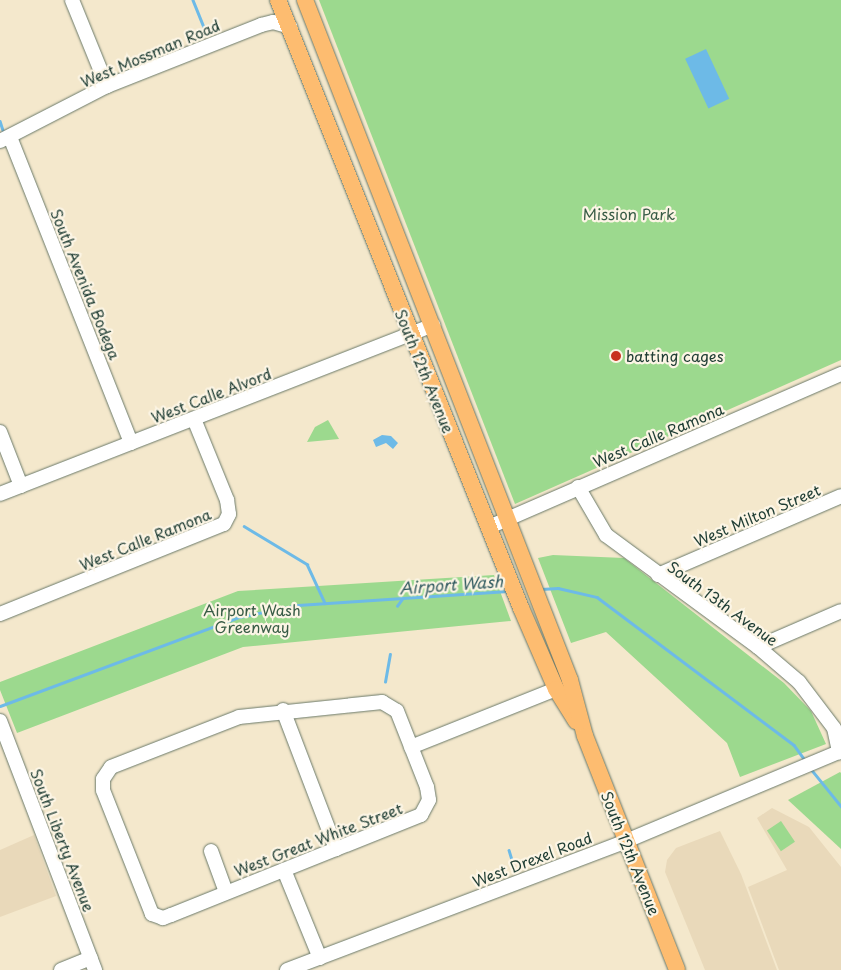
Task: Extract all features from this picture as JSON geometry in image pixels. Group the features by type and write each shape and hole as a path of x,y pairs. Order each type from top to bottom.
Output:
{"main road":[{"name":"South 12th Avenue","path":"278,0 521,608 556,689 585,736"},
{"name":"South 12th Avenue","path":"305,0 508,518 570,680 585,736 677,970"}],"street":[{"path":"72,0 107,86"},
{"path":"261,25 274,14 272,0"},
{"path":"261,25 273,22 290,27"},
{"name":"West Mossman Road","path":"5,139 107,86 261,25"},
{"name":"South Avenida Bodega","path":"5,139 131,443"},
{"name":"West Calle Alvord","path":"0,494 433,325"},
{"name":"West Calle Ramona","path":"489,527 841,374"},
{"name":"West Calle Ramona","path":"0,614 231,521 227,500 194,419"},
{"path":"0,432 21,486"},
{"name":"South 13th Avenue","path":"578,487 606,535 758,647 799,682 837,727 840,752"},
{"name":"West Milton Street","path":"658,575 841,496"},
{"path":"758,647 841,611"},
{"path":"411,747 556,689"},
{"name":"West Great White Street","path":"382,702 397,711 411,747 428,787 429,810 416,818 171,915 157,918 152,914 103,790 103,774 121,762 239,717 283,710 382,702"},
{"path":"283,710 336,849"},
{"name":"South Liberty Avenue","path":"0,721 93,964"},
{"name":"West Drexel Road","path":"287,970 626,841 796,772 840,752"},
{"path":"211,851 226,892"},
{"path":"284,870 320,958"},
{"path":"61,970 93,964"}],"shaded area":[{"path":"772,808 809,827 841,867 841,970 779,970 748,887 787,870 757,818"},
{"path":"720,831 741,874 777,970 705,970 665,872 667,860 676,848"},
{"path":"34,835 56,896 0,917 0,850"}],"green space":[{"name":"Mission Park","path":"319,0 841,0 841,360 515,504"},
{"path":"328,420 339,439 307,442 315,427"},
{"path":"553,555 624,558 784,683 811,711 826,744 740,777 727,743 606,632 571,643 538,558"},
{"name":"Airport Wash Greenway","path":"494,575 511,621 243,647 17,733 0,690 0,682 238,591"},
{"path":"841,773 841,849 788,800"},
{"path":"781,821 795,842 781,851 767,831"}],"water":[{"path":"706,49 729,99 708,109 685,59"},
{"path":"382,435 391,436 398,443 393,449 386,443 376,447 373,440"}],"waterway":[{"path":"193,0 207,34"},
{"path":"0,121 3,130"},
{"path":"244,526 307,564 325,603"},
{"name":"Airport Wash","path":"541,589 558,588 597,597 794,745 805,760"},
{"name":"Airport Wash","path":"0,706 239,617 298,605 508,591"},
{"path":"397,606 402,599"},
{"path":"385,682 390,654"},
{"name":"Airport Wash","path":"811,769 841,806"},
{"path":"509,850 515,870"}],"place":[{"name":"batting cages","path":"616,356"}]}
